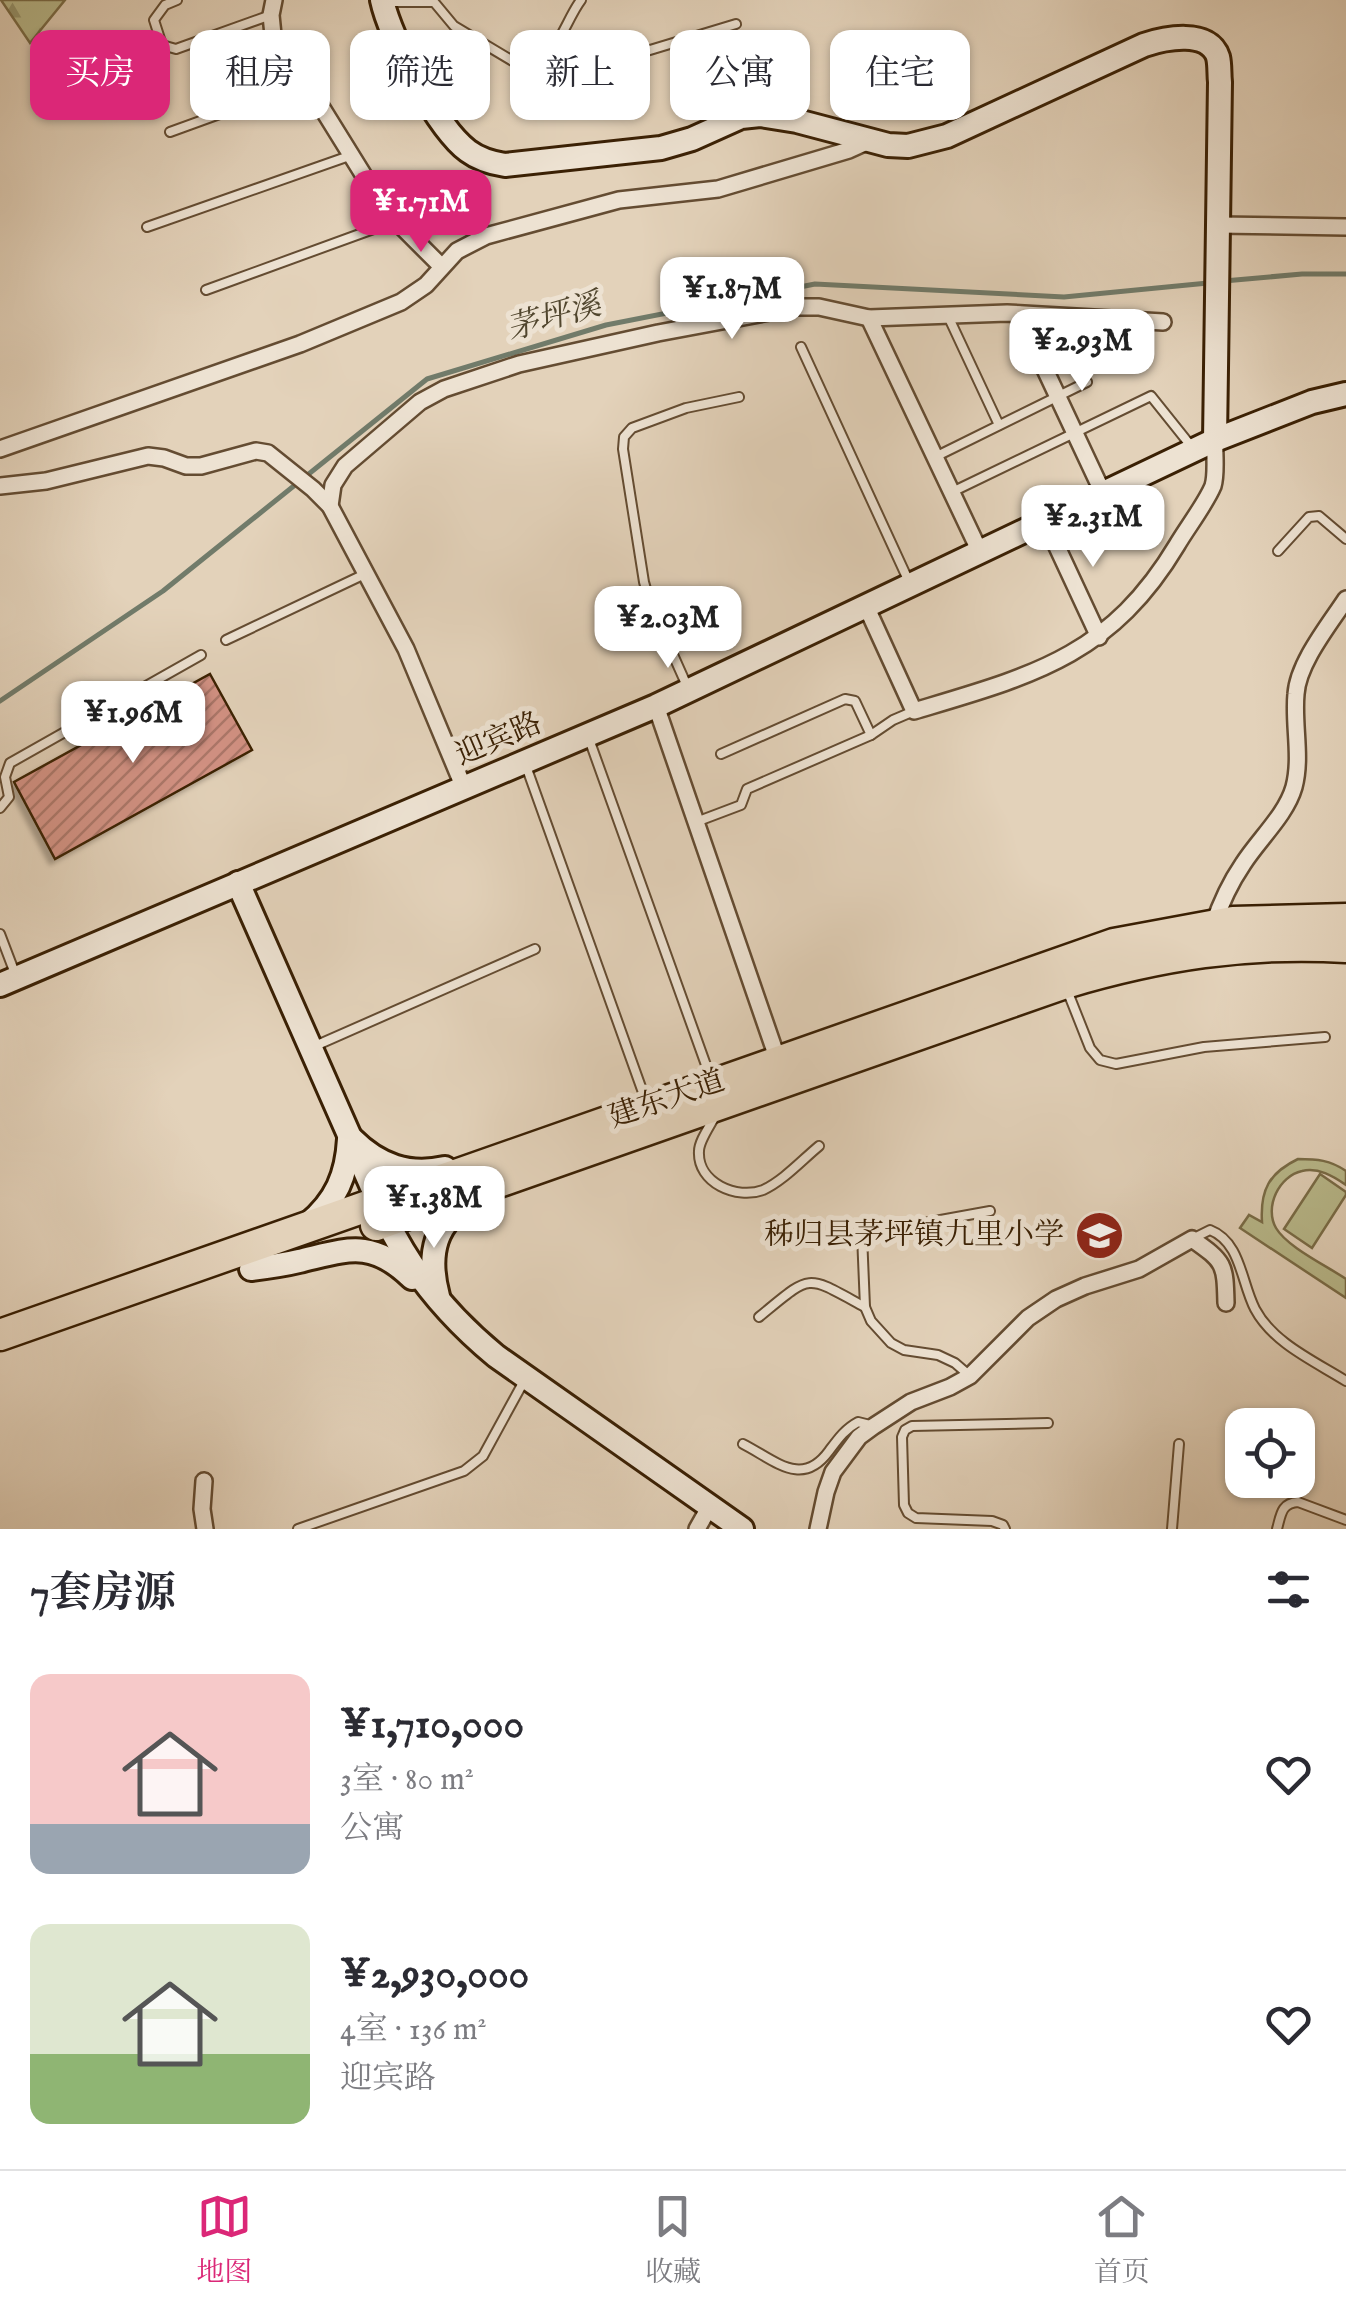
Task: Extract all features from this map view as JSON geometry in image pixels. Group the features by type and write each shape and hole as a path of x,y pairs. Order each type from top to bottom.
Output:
{"highway":[{"name":"建东大道","path":"1212,938 1292,919 1346,919"},
{"name":"建东大道","path":"0,1357 250,1269 382,1212 1061,972 1114,944 1212,938 1346,947"},
{"name":"建东大道","path":"0,1335 298,1230 382,1212"}],"main road":[{"path":"382,1 394,37 438,117 462,146 482,160 518,165 661,148 741,117 778,117 869,141 908,146 946,136 1144,45 1168,38 1202,41 1213,49 1219,62 1216,333 1205,445"},
{"name":"迎宾路","path":"8,981 656,706 1205,445 1312,402 1346,394"},
{"path":"238,883 382,1212 441,1304 467,1332 526,1378 742,1529"},
{"path":"349,1136 375,1158 407,1172 441,1169 476,1158 526,1161"},
{"path":"298,1230 322,1212 339,1189 349,1136"},
{"path":"441,1304 433,1268 444,1224 460,1208 494,1193 526,1161"},
{"path":"250,1269 336,1251 362,1250 400,1267 441,1304"}],"street":[{"path":"330,120 379,200 441,266"},
{"path":"0,449 317,337 414,295 457,251 502,231 619,200 718,190 869,141"},
{"path":"1218,234 1346,227"},
{"path":"330,506 334,484 344,466 420,402 444,389 520,364 658,333 796,307 819,307 868,318 1019,314 1163,322"},
{"path":"1019,314 1103,493"},
{"path":"868,318 980,552"},
{"path":"866,606 914,711 1009,683 1055,664 1099,637 1164,567 1214,484 1205,445"},
{"path":"0,486 46,481 148,456 200,466 256,451 268,453 330,506 406,649 464,788"},
{"path":"1046,521 1099,637"},
{"path":"1212,938 1234,878 1294,787 1297,683 1346,599"},
{"path":"656,706 782,1071"},
{"path":"818,1529 833,1472 859,1438 911,1402 970,1376 1028,1318 1056,1299 1138,1269 1192,1238 1222,1264 1226,1304"},
{"path":"204,1481 205,1529"},
{"path":"697,1529 710,1506"}],"lane":[{"path":"177,0 165,5 154,20 162,46 176,49 272,7"},
{"path":"382,1 434,2 459,30 521,66 530,67 552,51 582,0"},
{"path":"715,30 736,24"},
{"path":"170,132 203,120"},
{"path":"148,227 352,155"},
{"path":"206,290 379,227 392,217"},
{"path":"948,315 999,425"},
{"path":"801,347 910,585"},
{"path":"935,457 1086,382"},
{"path":"952,492 1150,396 1205,445"},
{"path":"689,690 644,582 624,437 632,428 670,413 740,397"},
{"path":"1278,551 1309,517 1320,516 1346,539"},
{"path":"226,640 367,573"},
{"path":"0,808 9,798 5,777 10,764 201,655"},
{"path":"721,754 845,698 855,702 871,735"},
{"path":"696,822 741,805 747,789 871,735 914,711"},
{"path":"588,735 716,1094 698,1149 701,1165 710,1180 723,1188 760,1191 819,1146"},
{"path":"525,762 652,1117"},
{"path":"0,934 8,981"},
{"path":"311,1048 535,949"},
{"path":"1061,972 1090,1048 1100,1060 1116,1064 1204,1047 1325,1037"},
{"path":"970,1376 938,1355 904,1350 891,1343 871,1321 865,1306 862,1235 865,1228 902,1226 990,1211"},
{"path":"1192,1238 1210,1230 1222,1235 1234,1250 1246,1288 1264,1323 1277,1337 1346,1382"},
{"path":"759,1317 800,1283 817,1282 865,1306"},
{"path":"298,1529 464,1471 483,1456 526,1378"},
{"path":"743,1444 795,1470 809,1470 820,1463 845,1429 858,1422 874,1426"},
{"path":"1005,1529 992,1521 916,1518 908,1513 904,1505 902,1437 912,1426 1048,1423"},
{"path":"1172,1529 1178,1444"},
{"path":"1277,1529 1282,1509 1289,1503 1298,1502 1346,1520"}],"green space":[{"path":"1,0 65,0 41,30 30,30 30,43"},
{"path":"1298,1159 1340,1167 1346,1171 1346,1185 1320,1171 1294,1174 1276,1194 1273,1220 1289,1242 1346,1279 1346,1298 1240,1228 1249,1215 1262,1222 1268,1184 1280,1170"},
{"path":"1320,1174 1346,1195 1312,1248 1284,1229"}],"building":[{"path":"210,674 252,750 55,859 14,782"}],"waterway":[{"name":"茅坪溪","path":"1224,281 1346,274"},
{"name":"茅坪溪","path":"0,701 163,591 427,379 606,325 815,284 1064,297 1208,283"}],"place":[{"name":"秭归县茅坪镇九里小学","path":"1099,1236"}]}
